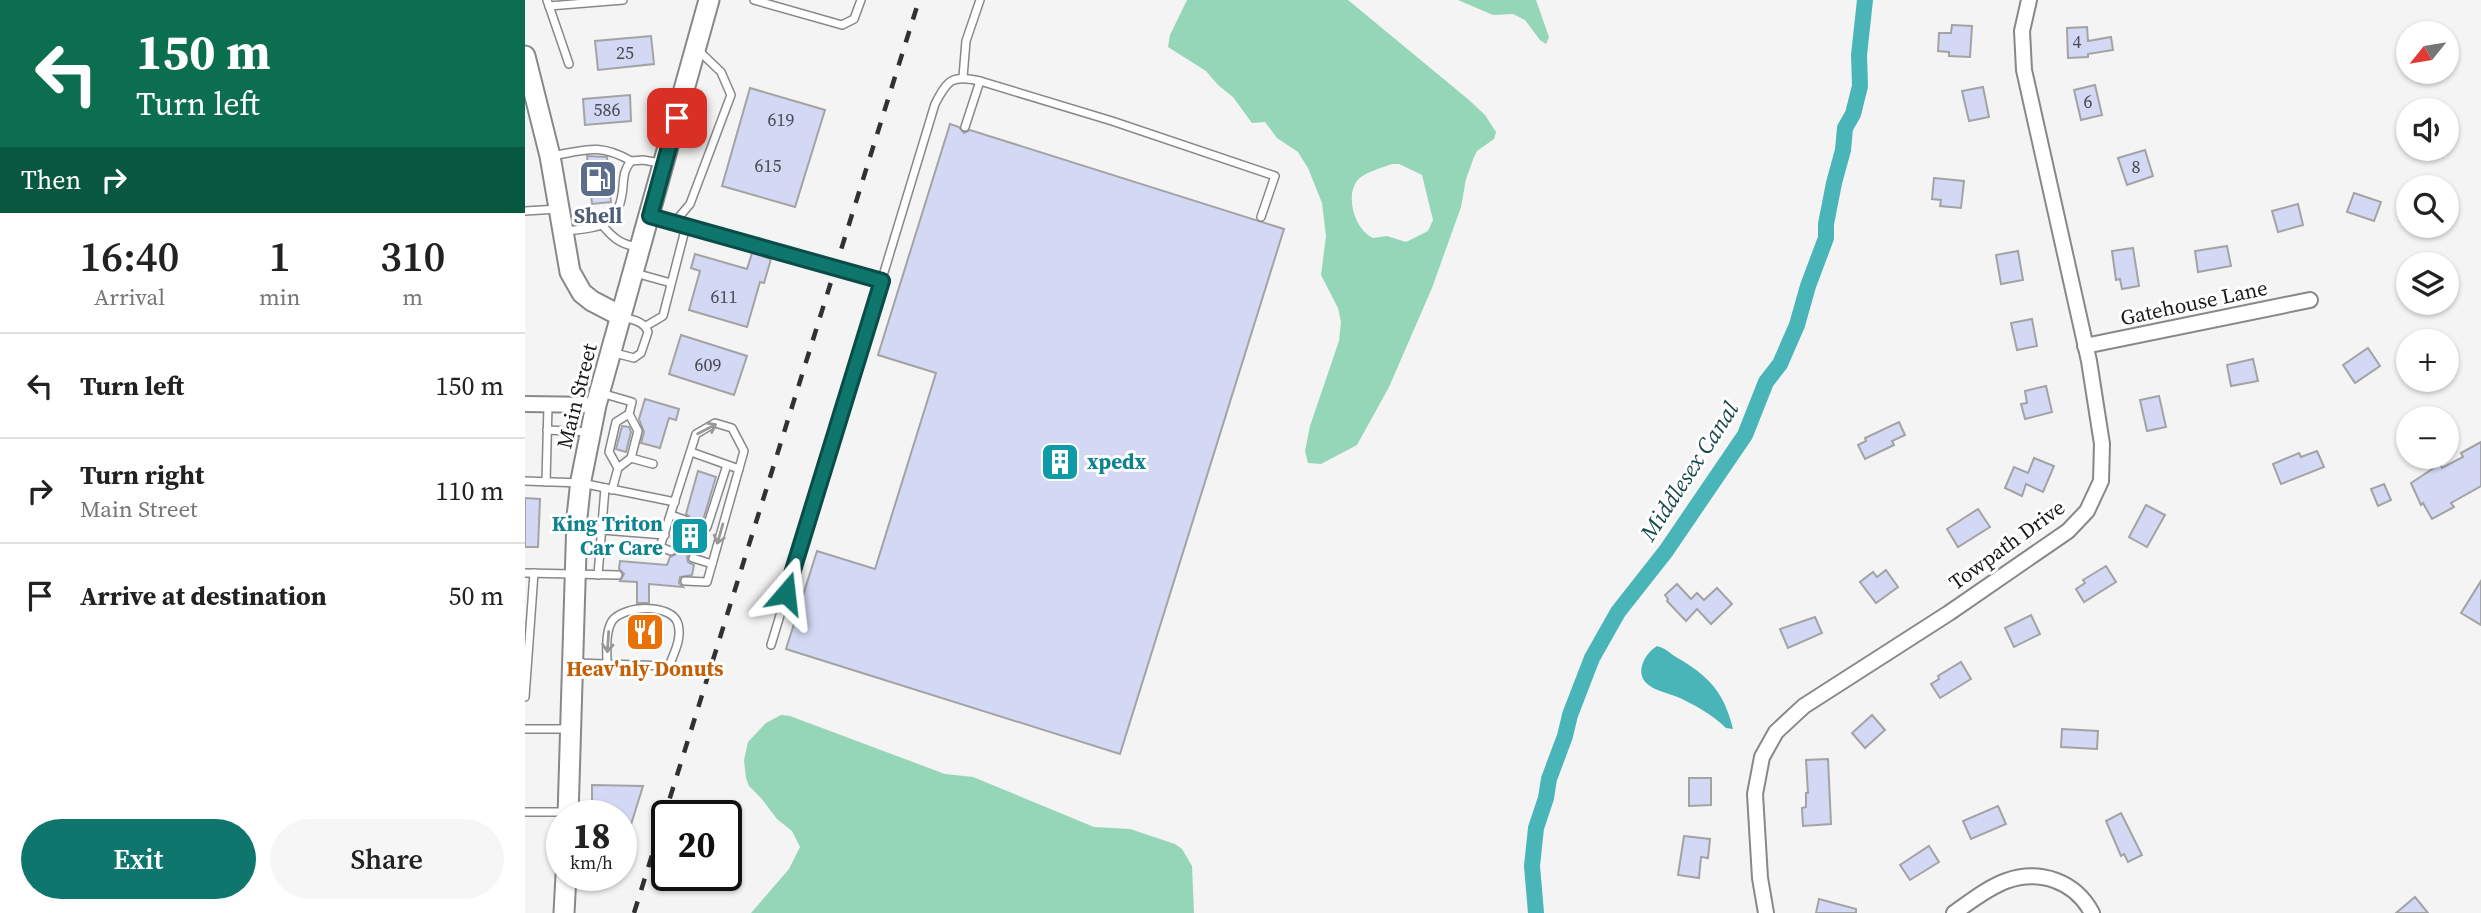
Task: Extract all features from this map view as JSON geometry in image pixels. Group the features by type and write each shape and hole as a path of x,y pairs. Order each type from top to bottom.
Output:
{"main road":[{"name":"Main Street","path":"568,800 575,574 581,483 597,399 650,216 696,48 706,1"},
{"path":"525,56 550,156 570,272 575,284 592,301 621,316"},
{"path":"564,913 565,891"}],"street":[{"name":"Towpath Drive","path":"1766,913 1760,878 1755,794 1762,757 1782,725 1804,706 2054,542 2079,521 2093,501 2101,481 2103,461 2085,346 2024,70 2022,31 2029,0"},
{"name":"Gatehouse Lane","path":"2085,346 2310,300"},
{"path":"525,404 548,405 597,399"},
{"path":"1954,913 2007,881 2039,877 2066,884 2078,894 2092,913"}],"lane":[{"path":"569,65 548,3 623,0"},
{"path":"754,0 842,25 854,19 861,0"},
{"path":"963,77 965,48 980,0"},
{"path":"674,223 690,204 731,95 721,72 696,48"},
{"path":"771,645 935,104 947,83 963,77 980,81 1112,121 1275,176 1261,217"},
{"path":"965,127 980,81"},
{"path":"550,156 601,148 632,161 643,159 664,164"},
{"path":"562,231 603,226 618,212 622,202 624,170 632,161"},
{"path":"525,211 559,209"},
{"path":"650,216 882,281"},
{"path":"603,226 622,244 641,248"},
{"path":"646,326 663,316 686,226"},
{"path":"633,273 671,283"},
{"path":"611,352 633,358 641,353 648,332 646,326 621,316"},
{"path":"597,399 632,402 629,414 638,431 631,458 618,468 608,489 597,575"},
{"path":"545,482 548,405"},
{"path":"618,468 609,452 616,422 629,414"},
{"path":"671,551 660,547 696,434 715,423 732,428 744,451 707,582 685,580"},
{"path":"547,430 590,432"},
{"path":"691,452 739,469"},
{"path":"631,458 653,464"},
{"path":"702,526 707,527 727,465"},
{"path":"525,481 581,483 675,502"},
{"path":"671,515 685,520"},
{"path":"577,528 665,535"},
{"path":"693,558 712,564"},
{"path":"525,697 529,573 618,575"},
{"path":"572,663 669,666 679,641 675,617 661,610 630,610 616,617 609,630 607,664"},
{"path":"525,729 570,729"},
{"path":"525,812 546,813"}],"green space":[{"path":"1187,0 1348,0 1469,100 1485,115 1496,132 1494,139 1477,151 1474,157 1466,179 1461,207 1432,288 1389,387 1357,445 1321,464 1308,463 1305,451 1310,426 1339,341 1341,322 1338,308 1321,275 1326,236 1322,203 1308,168 1298,152 1277,138 1265,122 1252,123 1233,97 1206,71 1168,47 1170,35","holes":["1399,164 1422,175 1433,220 1428,231 1406,242 1387,236 1373,238 1361,228 1354,212 1354,187 1360,178 1369,173"]},
{"path":"1458,0 1536,0 1549,37 1546,44 1525,20 1513,14 1493,15"},
{"path":"781,715 790,716 945,774 973,777 1094,827 1130,829 1175,844 1182,849 1192,866 1194,913 751,913 789,869 800,847 792,831 777,819 749,786 746,778 744,760 748,742 766,723"}],"water":[{"path":"1657,646 1698,671 1714,686 1725,705 1733,729 1726,728 1695,706 1650,686 1645,681 1642,665 1648,654"}],"building":[{"path":"1952,25 1972,26 1970,57 1949,56 1949,52 1938,51 1939,33 1951,33"},
{"path":"2087,27 2088,41 2111,37 2113,50 2088,54 2088,57 2068,58 2067,28"},
{"path":"651,36 654,64 598,70 595,41"},
{"path":"2095,85 2102,115 2081,120 2074,90"},
{"path":"1983,87 1989,117 1969,121 1962,91"},
{"path":"750,88 825,110 795,207 722,186"},
{"path":"630,95 631,121 585,125 583,99"},
{"name":"xpedx","path":"950,124 959,127 964,133 970,130 1284,229 1120,754 786,649 817,551 875,569 936,373 878,355"},
{"path":"2145,150 2153,176 2127,185 2118,158"},
{"path":"587,156 607,157 611,202 592,204"},
{"path":"1934,178 1964,181 1961,208 1940,206 1941,200 1932,199"},
{"path":"2354,193 2381,202 2374,221 2347,212"},
{"path":"2298,204 2303,225 2278,232 2272,211"},
{"path":"2227,246 2231,266 2198,272 2195,251"},
{"path":"2133,248 2139,286 2122,289 2120,279 2116,280 2112,251"},
{"path":"2018,251 2023,280 2001,284 1996,255"},
{"path":"752,253 771,259 764,283 760,282 747,327 689,310 700,271 691,268 695,254 747,269"},
{"path":"2032,319 2037,346 2017,350 2011,323"},
{"path":"681,335 747,356 734,395 669,374"},
{"path":"2368,348 2380,366 2355,383 2343,365"},
{"path":"2253,359 2258,381 2231,386 2227,365"},
{"path":"2046,386 2052,412 2025,419 2021,404 2027,403 2025,391"},
{"path":"2159,396 2166,427 2147,431 2140,400"},
{"path":"645,399 679,409 676,420 669,418 660,448 641,443 644,432 639,419"},
{"path":"1899,422 1905,435 1892,441 1894,445 1865,459 1858,445 1866,441 1865,438"},
{"path":"622,426 629,427 631,432 626,452 616,449"},
{"path":"2481,442 2481,486 2451,503 2454,507 2432,519 2423,503 2421,505 2411,483 2432,469 2459,469 2459,459 2463,457 2461,453"},
{"path":"2317,451 2324,467 2281,484 2273,464 2299,453 2301,457"},
{"path":"2034,458 2054,466 2043,492 2026,484 2022,496 2005,488 2014,467 2028,473"},
{"name":"King Triton Car Care","path":"698,471 716,477 703,520 696,524 701,532 695,552 689,553 687,557 688,562 694,565 692,575 680,577 679,583 683,587 649,584 649,603 637,603 637,582 620,581 624,574 619,569 620,561 667,565 670,557 676,554 674,546 677,547 683,526 691,521 686,514"},
{"path":"2384,484 2391,500 2378,506 2371,489"},
{"path":"525,498 540,499 538,547 525,547"},
{"path":"2146,505 2165,515 2147,547 2129,537"},
{"path":"1978,509 1990,527 1958,547 1947,529"},
{"path":"2106,566 2116,582 2084,602 2076,589 2085,583 2083,580"},
{"path":"1886,570 1898,587 1876,603 1860,582 1873,572 1877,577"},
{"path":"2481,581 2481,625 2461,613"},
{"path":"1677,584 1691,599 1697,593 1704,600 1717,588 1732,604 1711,624 1697,609 1686,621 1667,601 1665,595"},
{"name":"Heav'nly Donuts","path":"649,615 649,619 659,620 659,645 630,644 630,619"},
{"path":"2031,615 2040,634 2014,647 2005,628"},
{"path":"1815,617 1822,633 1788,648 1780,629"},
{"path":"1961,662 1971,679 1940,698 1931,684 1939,679 1938,676"},
{"path":"1872,715 1885,730 1865,748 1852,733"},
{"path":"2062,729 2098,731 2097,749 2061,747"},
{"path":"1828,759 1831,824 1803,826 1802,808 1806,807 1808,793 1806,760"},
{"path":"1689,778 1711,778 1711,805 1689,806"},
{"path":"592,785 643,786 637,805 637,800 592,800"},
{"path":"1998,806 2006,824 1971,839 1963,821"},
{"path":"2121,813 2142,855 2128,862 2124,854 2121,856 2106,821"},
{"path":"1684,836 1710,839 1708,858 1701,857 1699,878 1678,875"},
{"path":"1929,846 1939,862 1910,880 1900,865"},
{"path":"2415,897 2428,913 2396,913"},
{"path":"1819,899 1856,909 1856,913 1816,913"}],"waterway":[{"name":"Middlesex Canal","path":"1536,913 1532,866 1536,828 1570,715 1592,658 1618,612 1666,551 1745,435 1766,382 1780,364 1797,325 1826,238 1826,224 1843,150 1845,128 1853,114 1860,86 1859,55 1865,0"}],"railway":[{"path":"634,913 919,0"}],"place":[{"name":"Shell","path":"598,179"},
{"name":"xpedx","path":"1060,462"},
{"name":"King Triton Car Care","path":"690,536"},
{"name":"Heav'nly Donuts","path":"645,632"}],"route":[{"path":"677,118 650,216 882,281 786,593"}]}
